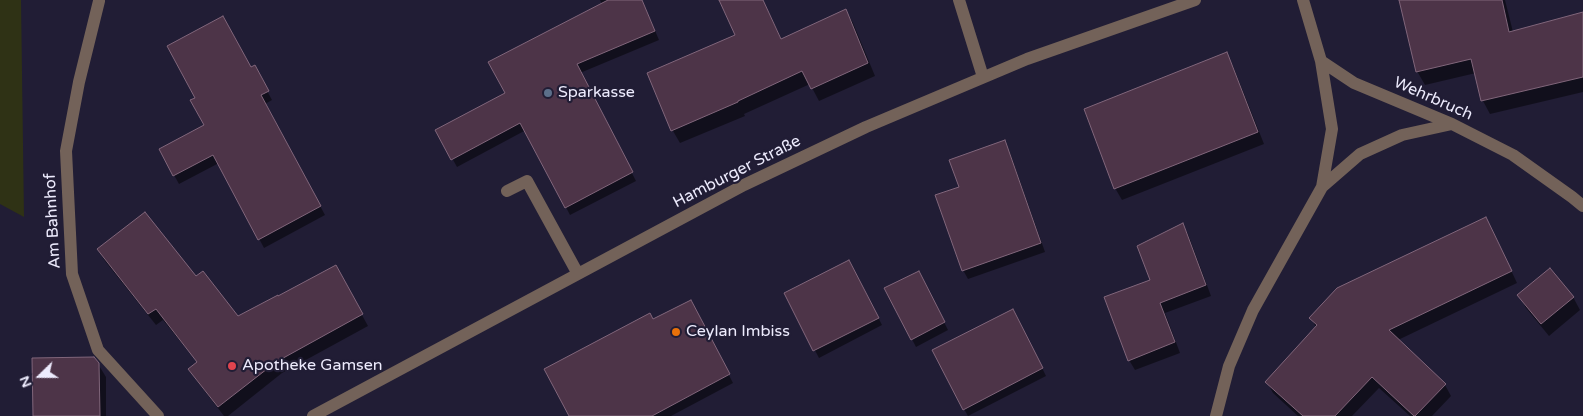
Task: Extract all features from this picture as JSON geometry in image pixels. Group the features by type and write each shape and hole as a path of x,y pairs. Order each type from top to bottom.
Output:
{"street":[{"path":"959,0 983,77"},
{"name":"Hamburger Straße","path":"312,416 744,185 866,126 1054,49 1195,0"},
{"path":"1216,416 1229,366 1253,310 1322,187 1332,130 1321,62 1303,0"},
{"name":"Am Bahnhof","path":"99,1 79,82 66,152 72,274 98,350 158,416"},
{"name":"Wehrbruch","path":"1321,62 1354,83 1452,124 1513,155 1583,206"},
{"path":"1322,187 1360,154 1402,135 1452,124"},
{"path":"508,191 527,181 578,274"}],"green space":[{"path":"0,0 21,0 24,217 0,204"}],"building":[{"name":"Sparkasse","path":"608,0 642,0 655,31 577,64 633,172 565,208 520,123 451,160 435,130 505,93 488,62"},
{"path":"719,0 763,0 781,39 846,9 868,63 811,89 802,71 738,102 671,131 647,73 735,35"},
{"path":"1399,0 1502,0 1509,32 1583,12 1583,77 1481,101 1471,59 1416,72"},
{"path":"223,16 251,67 255,65 269,91 261,95 321,206 258,240 213,155 173,176 159,149 204,125 190,100 195,98 167,46"},
{"path":"1227,52 1258,132 1114,189 1084,109"},
{"path":"1005,140 1041,243 962,271 935,195 959,187 949,160"},
{"path":"145,212 196,276 203,271 238,316 336,265 363,314 276,362 218,407 188,369 197,362 156,309 148,314 97,249"},
{"path":"1486,217 1512,271 1389,330 1446,384 1415,416 1372,377 1335,416 1303,416 1265,382 1317,325 1309,318 1337,288"},
{"path":"1183,223 1206,285 1160,303 1175,342 1128,361 1104,297 1150,280 1137,246"},
{"path":"849,260 879,318 813,351 784,293"},
{"path":"1550,268 1574,297 1541,324 1517,295"},
{"path":"919,271 945,322 911,340 884,288"},
{"path":"691,300 730,374 652,416 569,416 544,369 650,313 653,319"},
{"path":"1013,309 1043,368 963,410 932,350"},
{"path":"94,357 99,363 100,416 33,416 32,358"}],"place":[{"name":"Sparkasse","path":"548,93"},
{"name":"Ceylan Imbiss","path":"676,332"},
{"name":"Apotheke Gamsen","path":"232,366"}]}
